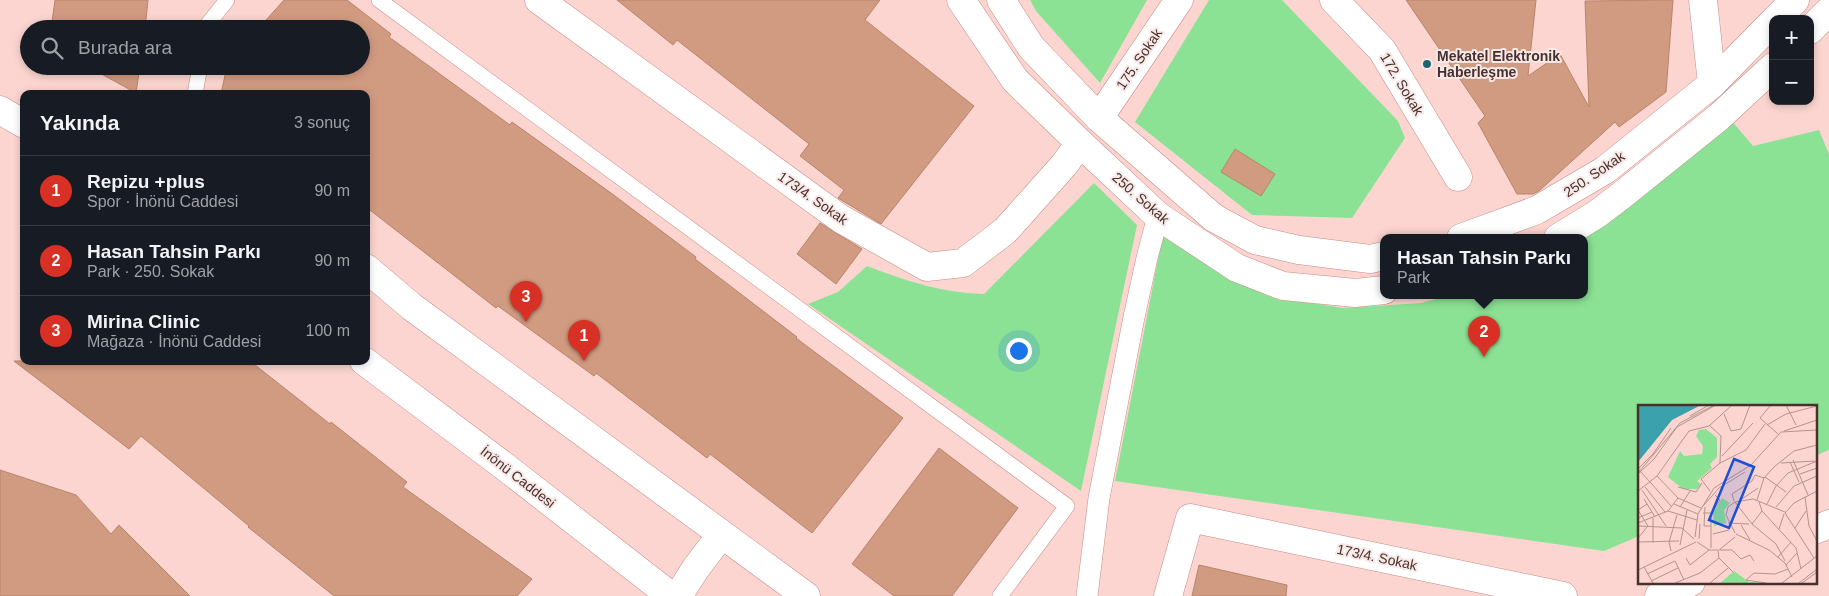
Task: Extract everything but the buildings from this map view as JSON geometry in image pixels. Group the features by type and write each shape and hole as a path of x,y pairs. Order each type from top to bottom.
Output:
{"street":[{"name":"173/4. Sokak","path":"540,0 841,219 927,267 963,263 1005,231 1064,165 1099,118"},
{"name":"250. Sokak","path":"961,0 1015,80 1158,216 1237,268 1283,286 1355,292 1380,290"},
{"path":"1001,0 1031,47 1099,118 1214,218 1255,240 1299,250 1370,259 1380,257"},
{"name":"175. Sokak","path":"1099,118 1179,0"},
{"name":"172. Sokak","path":"1334,0 1382,50 1458,177"},
{"path":"1703,0 1712,84"},
{"path":"1780,15 1795,0"},
{"path":"1814,26 1829,11"},
{"name":"250. Sokak","path":"1472,234 1536,210 1605,170 1712,84 1769,26"},
{"path":"1564,234 1597,214 1622,195 1718,117 1769,71"},
{"path":"0,110 20,122"},
{"path":"1087,596 1100,488 1134,317 1158,216"},
{"path":"370,271 412,307 806,596"},
{"name":"İnönü Caddesi","path":"369,365 504,466 671,596"},
{"name":"173/4. Sokak","path":"1168,596 1190,518 1564,596"},
{"path":"1816,530 1829,524"},
{"path":"678,596 721,535"},
{"path":"1659,596 1686,584"}],"lane":[{"path":"211,20 227,0"},
{"path":"379,0 1067,506 1000,596"},
{"path":"196,90 198,75"}],"green space":[{"path":"1030,0 1147,0 1100,83 1036,11"},
{"path":"1209,0 1282,0 1398,121 1405,138 1352,218 1252,215 1135,122"},
{"path":"1731,120 1753,146 1819,130 1829,154 1829,450 1816,456 1816,405 1638,405 1638,536 1604,551 1115,481 1163,234 1204,263 1268,296 1343,308 1421,303 1436,299 1588,299 1587,234"},
{"path":"1094,183 1137,225 1081,491 808,304 838,292 867,266 896,277 939,289 984,294"}],"place":[{"name":"Mekatel Elektronik Haberleşme","path":"1427,64"},
{"name":"Mirina Clinic","path":"526,322"},
{"name":"Hasan Tahsin Parkı","path":"1484,357"},
{"name":"Repizu +plus","path":"584,361"}]}
